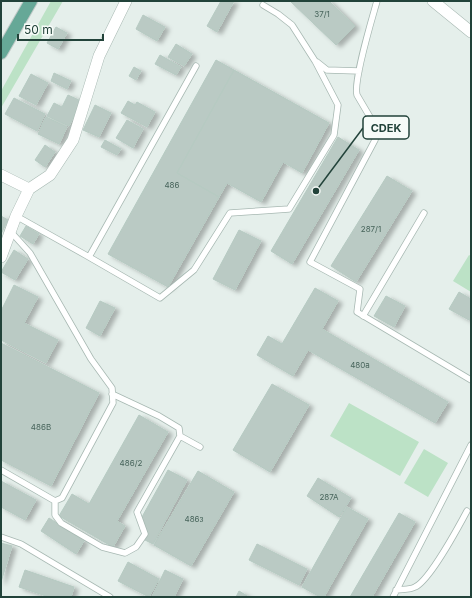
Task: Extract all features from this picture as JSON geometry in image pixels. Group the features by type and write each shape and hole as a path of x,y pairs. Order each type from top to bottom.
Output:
{"main road":[{"path":"1,53 31,1"}],"street":[{"path":"1,257 16,216 30,189 50,175 73,140 100,56 126,1"},
{"path":"433,1 471,32"},
{"path":"1,175 30,189"}],"lane":[{"path":"377,1 355,90 377,129 375,140 310,262 360,288 357,312 471,380"},
{"path":"16,216 160,298 194,270 230,213 289,209 334,135 338,105 315,60 292,25 263,5"},
{"path":"315,60 327,70 359,71"},
{"path":"89,257 196,66"},
{"path":"363,316 424,213"},
{"path":"11,232 30,253 91,359 112,388 113,403 62,498 55,501"},
{"path":"55,501 55,514 62,523 102,547 125,553 136,547 145,534 137,512 180,436 179,428 160,416 112,394"},
{"path":"180,436 200,447"},
{"path":"393,597 471,445"},
{"path":"1,470 55,501"},
{"path":"396,590 415,587 428,575 468,511"},
{"path":"1,537 21,544 110,597"}],"green space":[{"path":"51,1 63,1 1,108 1,91"},
{"path":"469,255 471,256 471,292 453,281"},
{"path":"349,403 419,442 400,476 330,436"},
{"path":"424,449 448,463 428,497 404,483"}],"building":[{"path":"221,1 234,1 217,32 207,26"},
{"path":"290,1 329,1 355,26 336,45"},
{"path":"143,15 165,27 157,41 136,29"},
{"path":"56,27 67,33 58,49 47,43"},
{"path":"176,44 192,54 184,66 168,57"},
{"path":"160,55 181,67 176,75 155,64"},
{"path":"216,60 234,70 177,173 219,197 168,287 108,254"},
{"path":"134,67 141,71 136,80 129,76"},
{"path":"234,70 329,123 302,173 283,162 261,202 227,183 219,197 177,173"},
{"path":"54,73 71,81 67,89 51,81"},
{"path":"31,74 48,83 36,105 19,96"},
{"path":"68,95 81,101 69,126 47,116 54,103 62,107"},
{"path":"14,98 45,114 37,131 5,114"},
{"path":"128,101 135,105 137,102 155,112 147,127 121,113"},
{"path":"95,105 111,113 99,137 83,130"},
{"path":"46,117 67,127 59,144 38,134"},
{"path":"127,120 143,129 133,148 116,138"},
{"path":"338,137 359,150 292,264 271,251"},
{"path":"105,140 121,149 117,155 101,147"},
{"path":"45,145 55,152 45,167 35,160"},
{"path":"387,176 412,191 356,282 331,266"},
{"path":"1,216 8,220 1,234"},
{"path":"26,226 39,234 33,244 20,236"},
{"path":"239,230 261,241 235,290 213,279"},
{"path":"14,250 28,259 15,280 1,272"},
{"path":"14,285 38,297 24,323 58,340 46,363 1,340 1,311"},
{"path":"315,288 338,301 322,329 448,402 435,423 308,350 293,376 257,355 268,336 282,344"},
{"path":"459,292 471,299 471,317 469,320 449,309"},
{"path":"386,296 405,306 394,327 374,316"},
{"path":"100,301 115,308 100,336 86,328"},
{"path":"1,343 99,393 51,486 1,460"},
{"path":"272,384 309,405 270,472 233,450"},
{"path":"139,415 168,432 117,521 125,526 113,547 59,516 72,494 89,504"},
{"path":"168,470 187,480 153,544 145,540 147,536 142,517"},
{"path":"198,471 234,492 191,566 154,545"},
{"path":"318,478 351,498 339,517 307,496"},
{"path":"1,481 36,500 25,520 1,507"},
{"path":"347,507 368,519 324,597 320,597 302,587"},
{"path":"399,513 415,522 372,597 350,597"},
{"path":"49,518 84,541 76,554 41,531"},
{"path":"1,543 12,546 1,582"},
{"path":"257,544 307,569 299,585 249,560"},
{"path":"128,562 159,579 149,597 118,581"},
{"path":"25,570 74,587 71,597 49,597 19,587"},
{"path":"165,570 183,579 174,597 152,597"},
{"path":"239,591 249,597 236,597"}],"place":[{"name":"CDEK","path":"316,191"}]}
